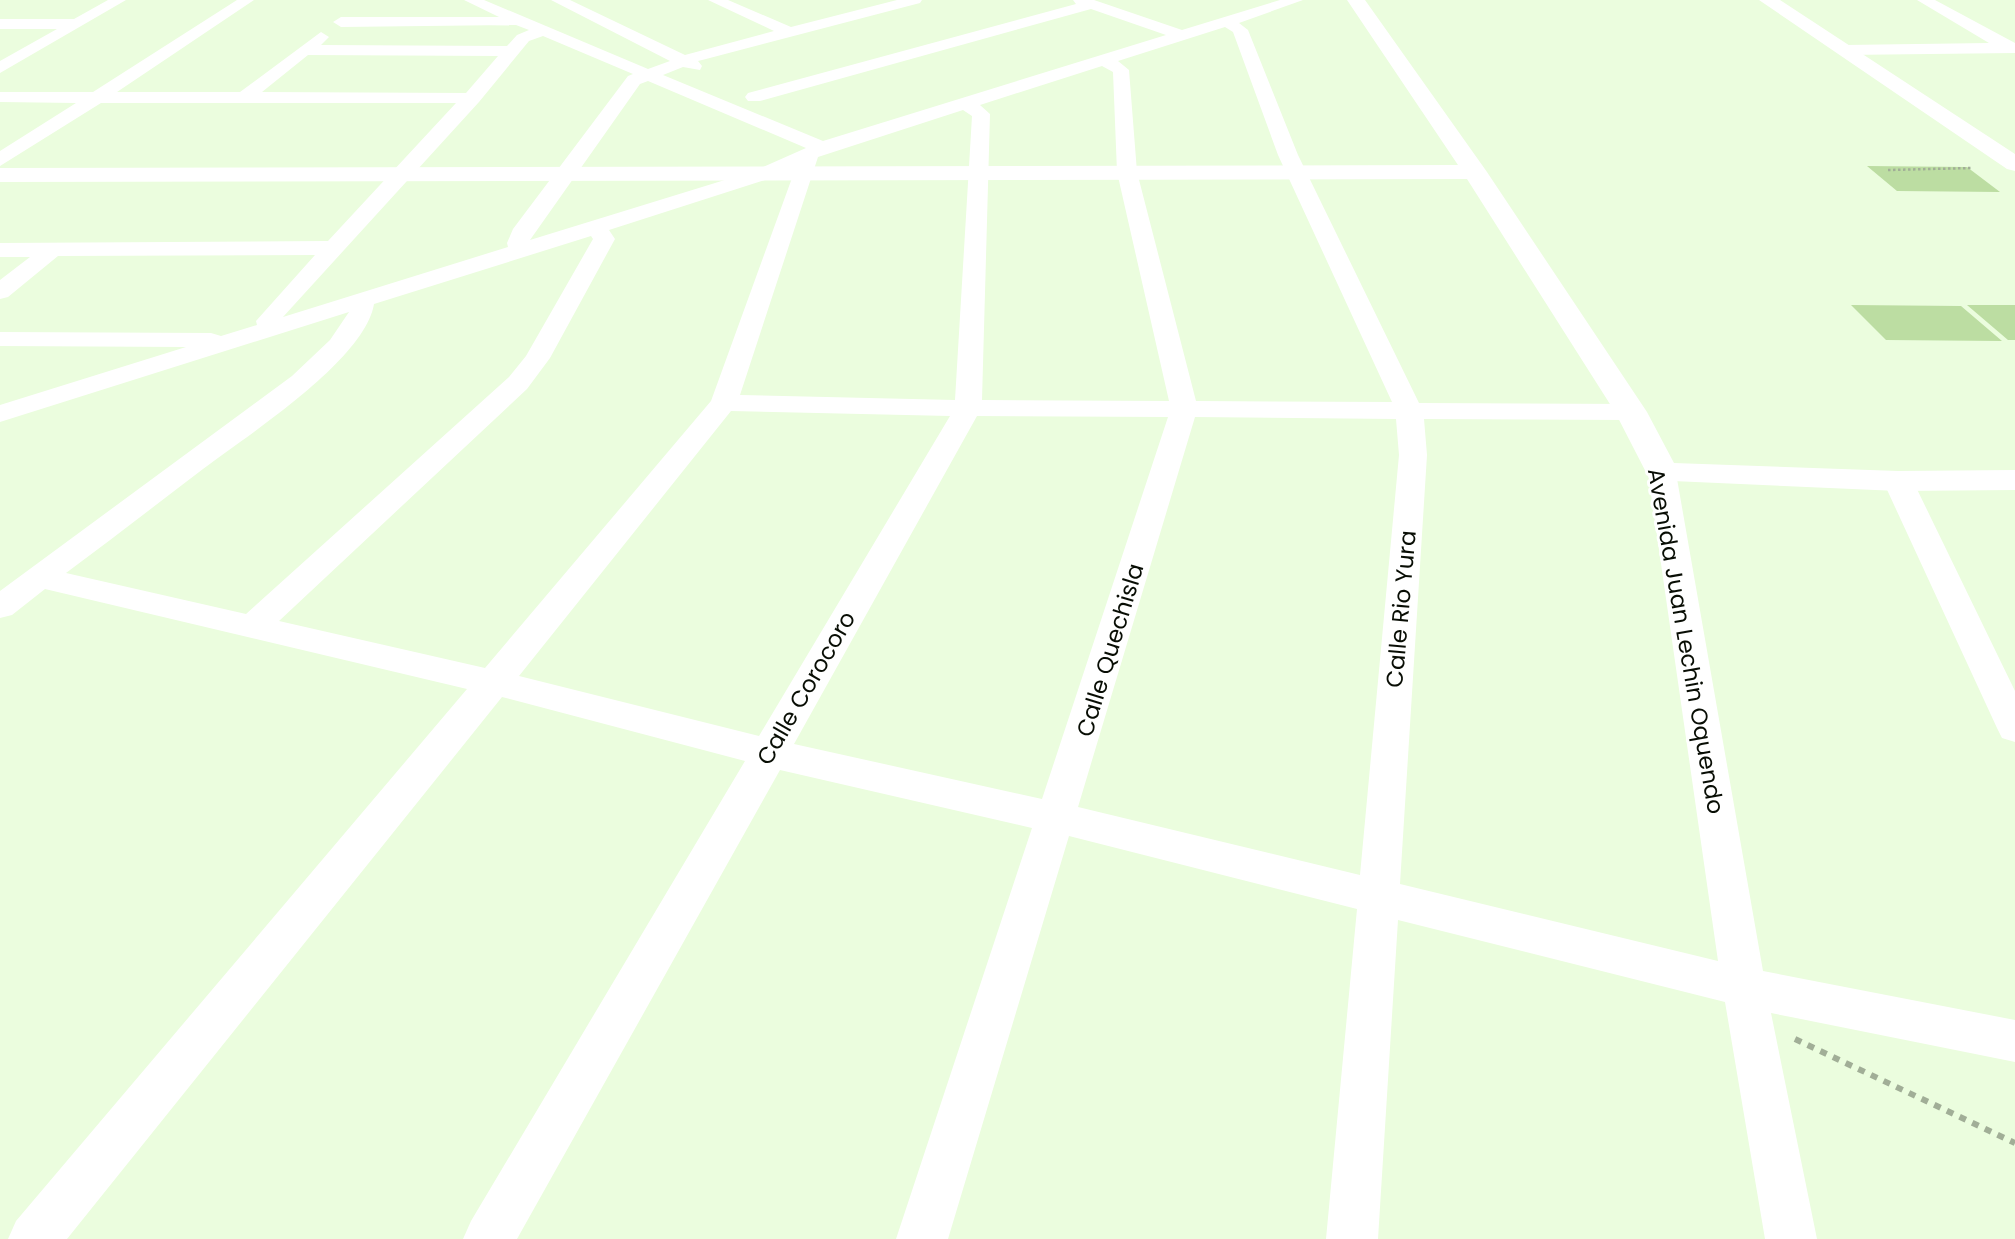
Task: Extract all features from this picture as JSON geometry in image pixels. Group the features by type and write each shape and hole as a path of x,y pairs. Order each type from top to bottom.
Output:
{"street":[{"path":"0,68 119,0"},
{"path":"2,162 97,96 247,0"},
{"path":"471,0 649,74 811,153 979,165 1470,164"},
{"path":"558,0 707,73"},
{"path":"715,0 789,32"},
{"path":"521,251 518,243 521,234 628,85 683,60 891,2 915,0"},
{"path":"0,414 521,251 594,225 761,175 811,153 849,149 967,104 1183,36 1235,11 1270,8 1296,0"},
{"name":"Avenida Juan Lechin Oquendo","path":"1356,0 1470,164 1631,412 1662,473 1744,987 1791,1239"},
{"path":"1768,0 2015,164"},
{"path":"1798,0 1914,71"},
{"path":"1924,0 2013,49"},
{"path":"778,107 748,94 1086,2 1183,36"},
{"path":"246,96 359,7"},
{"name":"Calle Rio Yura","path":"1235,11 1292,163 1409,410 1413,455 1352,1239"},
{"path":"341,22 495,23 517,20"},
{"path":"0,24 78,24"},
{"path":"270,329 268,321 274,312 421,156 511,51 523,38 541,31"},
{"path":"1845,50 2013,49"},
{"path":"304,50 511,51"},
{"path":"0,53 27,53"},
{"path":"1104,60 1121,70 1126,164 1184,409"},
{"path":"0,97 472,98"},
{"name":"Calle Corocoro","path":"489,1239 968,408 981,114 967,104"},
{"path":"2,162 404,174 849,149 979,165"},
{"path":"34,1239 496,683 724,403 811,153"},
{"path":"2,162 421,156 761,175"},
{"path":"254,625 518,383 537,359 604,239 594,225"},
{"path":"0,250 334,248"},
{"path":"0,292 52,250"},
{"path":"0,607 301,382 334,351 363,310 363,301"},
{"path":"0,339 203,339 224,345"},
{"path":"724,403 968,408 1631,412"},
{"name":"Calle Quechisla","path":"922,1239 1058,818 1184,409"},
{"path":"1662,473 1898,481 2015,480"},
{"path":"1898,481 2015,728"},
{"path":"41,578 496,683 769,752 1058,818 1744,987 2015,1041"}],"path":[{"path":"1888,170 1975,168"},
{"path":"1784,1033 1858,1071 1971,1119 2015,1143"}],"green space":[{"path":"1867,166 1967,167 2000,192 1897,191"},
{"path":"1851,305 1961,306 2002,341 1886,340"},
{"path":"1967,305 2015,305 2015,340 2008,340"}]}
